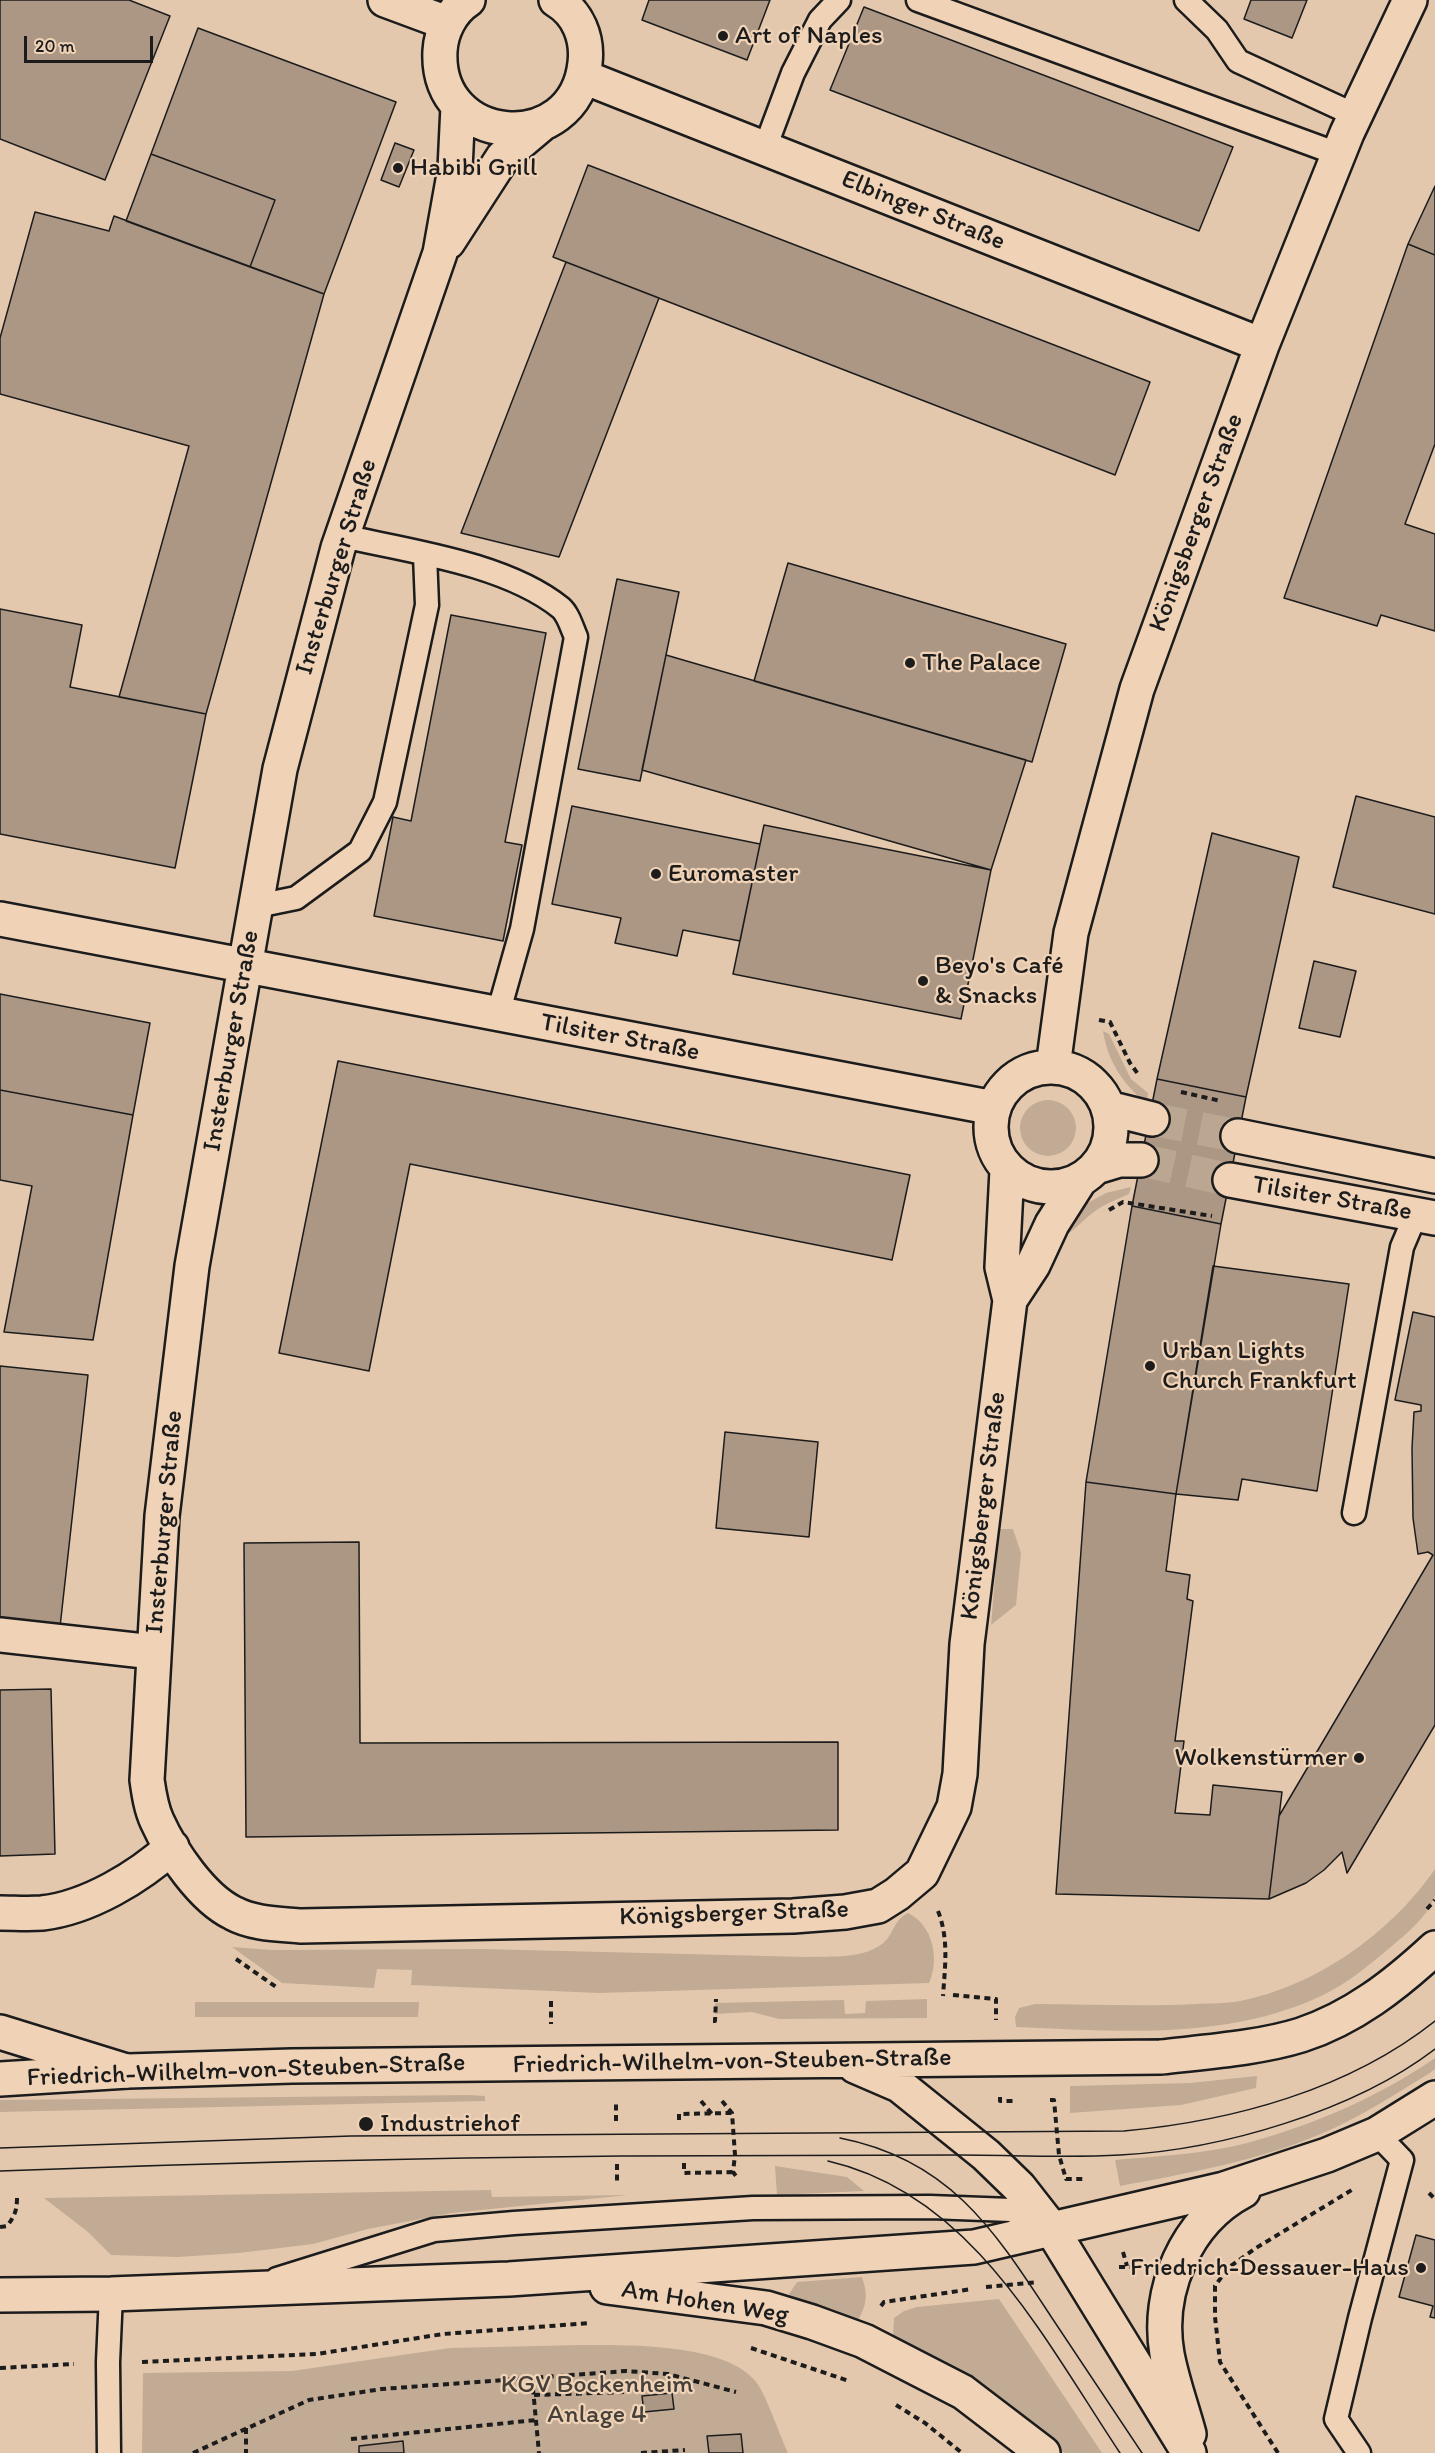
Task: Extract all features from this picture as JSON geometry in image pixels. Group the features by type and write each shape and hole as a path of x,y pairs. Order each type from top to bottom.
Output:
{"street":[{"path":"385,0 457,11"},
{"name":"Insterburger Straße","path":"440,253 503,157 563,111 584,77 586,51 578,14 556,0"},
{"name":"Königsberger Straße","path":"1053,1067 1071,933 1137,689 1262,345 1338,154 1410,0"},
{"name":"Insterburger Straße","path":"457,11 441,41 439,66 444,85 458,106 483,124 508,130 542,125"},
{"name":"Elbinger Straße","path":"584,77 1262,345"},
{"name":"Insterburger Straße","path":"172,1846 151,1804 147,1780 162,1516 192,1266 280,769 342,536 440,253 455,169 458,106"},
{"name":"Tilsiter Straße","path":"0,919 994,1108"},
{"path":"1088,1173 1107,1149 1111,1128 1108,1108 1101,1094 1087,1078 1068,1069 1038,1068 1019,1076 1004,1090 994,1108 991,1128 995,1148 1007,1170 1031,1184 1052,1187 1088,1173 1119,1160 1141,1160"},
{"path":"1108,1108 1152,1119"},
{"name":"Tilsiter Straße","path":"1238,1137 1435,1176"},
{"name":"Königsberger Straße","path":"172,1846 208,1896 233,1913 262,1922 301,1926 793,1916 845,1912 878,1906 922,1874 954,1807 960,1773 967,1644 1010,1300 1002,1267 1007,1170"},
{"name":"Königsberger Straße","path":"1010,1300 1033,1266 1052,1224 1088,1173"},
{"name":"Tilsiter Straße","path":"1230,1180 1425,1216"},
{"path":"0,1635 153,1652"},
{"path":"0,1913 43,1913 80,1903 116,1887 149,1868 172,1846"},
{"name":"Friedrich-Wilhelm-von-Steuben-Straße","path":"0,2079 128,2071 292,2066 1161,2057 1228,2050 1301,2035 1352,2013 1400,1980 1435,1948"},
{"path":"0,2032 128,2071"},
{"path":"843,2060 899,2085 986,2155 1019,2187 1051,2228 1189,2453"},
{"path":"0,2295 111,2294 509,2279 974,2247 1212,2192 1282,2171 1377,2134 1435,2098"},
{"path":"1194,2453 1167,2355 1164,2320 1173,2277 1185,2247 1205,2219 1232,2197 1282,2171"},
{"name":"Am Hohen Weg","path":"509,2279 629,2289 766,2308 812,2322 864,2341 963,2392 1043,2453"}],"lane":[{"path":"765,148 793,73 820,21 839,0"},
{"path":"918,0 1338,154"},
{"path":"1186,0 1217,30 1238,61 1355,115"},
{"path":"342,536 468,564 528,587 563,610 576,637 522,929 498,1014"},
{"path":"257,906 296,898 360,851 385,802 427,605 425,555"},
{"path":"1354,1513 1402,1247 1425,1216"},
{"path":"1359,2453 1336,2419 1402,2160 1377,2134"},
{"path":"247,2289 434,2230 514,2223 753,2208 930,2207 1011,2210 1051,2228"},
{"path":"110,2453 108,2362 111,2294"}],"path":[{"path":"1060,1012 1110,1022 1130,1063 1141,1077"},
{"path":"1180,1092 1225,1102"},
{"path":"1103,1213 1123,1202 1216,1217"},
{"path":"1420,1917 1435,1900"},
{"path":"934,1904 944,1925 947,1945 942,1996"},
{"path":"953,1995 996,1999 996,2021"},
{"path":"715,2020 716,1999"},
{"path":"551,2001 551,2024"},
{"path":"700,2100 712,2114"},
{"path":"1054,2100 1059,2155 1066,2179"},
{"path":"616,2121 615,2102 627,2102"},
{"path":"679,2120 679,2114 732,2113"},
{"path":"1278,2453 1220,2362 1215,2317 1215,2286 1228,2268 1256,2248 1402,2160"},
{"path":"684,2163 684,2173 734,2172"},
{"path":"0,2227 7,2226 14,2217 17,2198"},
{"path":"879,2310 884,2302 974,2289"},
{"path":"0,2368 317,2354 443,2334 600,2323"},
{"path":"742,2345 856,2384"},
{"path":"193,2453 309,2400 382,2389 626,2371 668,2374 736,2392"},
{"path":"532,2378 539,2453"},
{"path":"534,2395 627,2392"},
{"path":"890,2401 925,2423 962,2453"},
{"path":"351,2439 536,2420"},
{"path":"246,2428 246,2453"},
{"path":"641,2453 685,2450"}],"green space":[{"path":"1103,1031 1109,1034 1131,1079 1148,1093 1147,1104 1118,1072 1109,1053"},
{"path":"1048,1100 1059,1102 1068,1108 1074,1117 1076,1128 1074,1139 1068,1148 1059,1154 1048,1156 1037,1154 1028,1148 1022,1139 1020,1128 1022,1117 1028,1108 1037,1102"},
{"path":"1131,1187 1129,1194 1099,1208 1060,1238 1082,1206 1106,1193"},
{"path":"999,1529 1013,1529 1021,1553 1016,1605 991,1625"},
{"path":"1435,1869 1435,1896 1426,1912 1407,1933 1340,1986 1287,2010 1249,2020 1172,2030 1016,2027 1015,2017 1019,2008 1035,2004 1223,2003 1268,1994 1323,1970 1350,1953 1397,1915"},
{"path":"908,1913 917,1918 929,1934 932,1943 934,1964 929,1983 599,1993 411,1985 412,1970 377,1969 374,1988 282,1983 232,1947 272,1950 483,1949 836,1956 874,1949 886,1940 899,1920"},
{"path":"927,1999 927,2018 779,2019 752,2012 715,2014 715,2003 844,2000 845,2014 865,2013 866,2001"},
{"path":"195,2002 419,2002 418,2017 195,2017"},
{"path":"1435,2058 1435,2069 1430,2073 1364,2113 1299,2143 1249,2159 1120,2186 1115,2160 1215,2150 1272,2136 1368,2097"},
{"path":"1257,2076 1256,2088 1181,2105 1070,2113 1070,2086 1190,2083"},
{"path":"485,2096 485,2101 0,2112 0,2100"},
{"path":"775,2166 847,2177 864,2191 777,2195"},
{"path":"491,2190 492,2197 628,2195 452,2213 368,2229 313,2244 239,2253 178,2257 111,2255 88,2232 44,2198"},
{"path":"862,2277 866,2299 858,2320 829,2308 792,2299 789,2294 797,2282"},
{"path":"999,2299 1102,2453 1064,2453 993,2392 947,2363 893,2335 894,2318 904,2311 917,2307"},
{"name":"KGV Bockenheim Anlage 4","path":"649,2346 675,2349 700,2353 742,2369 760,2388 788,2453 142,2453 143,2373 292,2371 450,2348"}],"building":[{"path":"0,0 129,0 170,16 105,180 0,139"},
{"path":"649,0 770,0 747,60 642,20"},
{"path":"1251,0 1307,0 1292,38 1244,19"},
{"path":"864,7 1233,147 1199,231 830,90"},
{"path":"198,28 396,102 324,294 250,267 275,200 151,154"},
{"path":"395,143 414,150 399,187 381,180"},
{"path":"151,154 275,200 250,267 126,221"},
{"path":"588,165 1150,382 1115,475 553,257"},
{"path":"1435,186 1435,255 1408,244"},
{"path":"35,212 109,231 114,216 324,294 206,714 119,697 189,446 0,394 0,338"},
{"path":"1408,244 1435,255 1435,444 1405,524 1435,534 1435,631 1381,615 1377,626 1284,598"},
{"path":"566,262 659,298 559,557 461,533"},
{"name":"The Palace","path":"788,563 1066,644 1032,762 754,681"},
{"path":"617,579 679,592 640,781 578,769"},
{"path":"0,609 82,625 70,687 206,714 175,868 0,834"},
{"path":"451,615 546,633 505,842 522,845 503,941 374,916 393,817 411,821"},
{"path":"666,655 1026,760 991,870 642,770"},
{"path":"1356,796 1435,817 1435,914 1333,887"},
{"name":"Euromaster","path":"572,806 760,844 740,941 683,930 677,956 615,943 621,918 552,904"},
{"path":"764,825 991,870 961,1019 733,974"},
{"path":"1212,833 1299,857 1246,1097 1157,1079"},
{"path":"1314,961 1356,971 1340,1037 1299,1028"},
{"path":"0,994 150,1023 133,1115 0,1090"},
{"path":"338,1061 910,1175 892,1260 410,1164 369,1371 279,1353"},
{"path":"1157,1079 1246,1097 1221,1224 1132,1206"},
{"path":"0,1090 133,1115 93,1340 4,1332 32,1186 0,1180"},
{"path":"1132,1206 1221,1224 1176,1494 1086,1482"},
{"path":"1213,1266 1349,1284 1317,1491 1242,1479 1238,1500 1176,1494"},
{"path":"1413,1312 1435,1317 1435,1725 1347,1873 1342,1852 1324,1870 1306,1883 1269,1899 1279,1816 1433,1555 1428,1552 1418,1554 1413,1518 1414,1412 1421,1411 1421,1405 1395,1400"},
{"path":"0,1366 88,1375 60,1627 0,1621"},
{"path":"725,1432 818,1442 809,1537 716,1528"},
{"path":"1086,1482 1176,1494 1166,1571 1190,1575 1187,1599 1193,1601 1175,1741 1184,1741 1175,1813 1210,1815 1213,1785 1282,1792 1269,1899 1056,1894"},
{"path":"359,1542 360,1743 838,1742 838,1830 246,1837 244,1543"},
{"path":"51,1689 55,1854 0,1856 0,1690"},
{"name":"Friedrich-Dessauer-Haus","path":"1416,2235 1435,2240 1435,2318 1430,2317 1433,2306 1399,2297"},
{"path":"672,2393 674,2409 644,2412 642,2396"},
{"path":"741,2434 743,2453 709,2453 707,2436"},
{"path":"403,2441 404,2453 359,2453 359,2446"}],"tunnel":[{"path":"1152,1119 1238,1136"},
{"path":"1141,1160 1230,1180"}],"tram line":[{"path":"0,2148 351,2136 1124,2131 1206,2119 1288,2098 1365,2066 1401,2045 1435,2021"},
{"path":"0,2171 233,2163 544,2157 1080,2156 1159,2152 1243,2136 1326,2108 1366,2091 1435,2049"},
{"path":"840,2138 879,2149 913,2164 942,2182 967,2205 1012,2258 1142,2453"},
{"path":"828,2161 879,2178 924,2205 964,2238 1000,2277 1032,2319 1120,2453"}],"place":[{"name":"Art of Naples","path":"723,36"},
{"name":"Habibi Grill","path":"398,168"},
{"name":"The Palace","path":"910,663"},
{"name":"Euromaster","path":"656,874"},
{"name":"Beyo's Café & Snacks","path":"923,981"},
{"name":"Urban Lights Church Frankfurt","path":"1150,1366"},
{"name":"Wolkenstürmer","path":"1359,1758"},
{"name":"Industriehof","path":"366,2124"},
{"name":"Friedrich-Dessauer-Haus","path":"1421,2268"}]}
